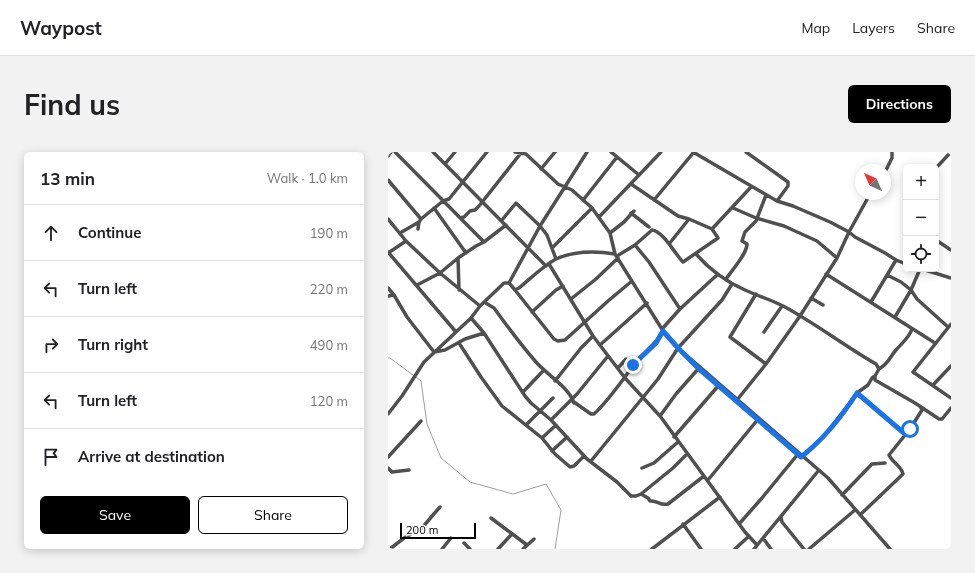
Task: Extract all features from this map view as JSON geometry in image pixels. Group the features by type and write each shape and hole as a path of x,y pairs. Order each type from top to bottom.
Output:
{"street":[{"path":"388,156 390,152"},
{"path":"395,152 484,242"},
{"path":"433,152 506,224 528,248 547,265 563,286 593,336 625,378 660,416 739,524 757,545"},
{"path":"445,164 455,152"},
{"path":"400,233 420,220 443,201 448,199 487,152"},
{"path":"515,152 522,152 526,154 558,184 572,190 584,199 610,233 617,256 663,330 678,348 698,368 759,418 828,478 890,549"},
{"path":"460,218 464,217 470,211 475,210 479,206 522,152"},
{"path":"541,169 555,152"},
{"path":"509,283 540,226 566,187 569,178 587,152"},
{"path":"611,152 639,175"},
{"path":"654,200 693,152 777,201 800,209 849,232 855,237 903,263"},
{"path":"746,152 788,182 788,186 777,201"},
{"path":"889,164 892,158 892,152"},
{"path":"939,165 951,152"},
{"path":"599,217 659,153"},
{"path":"584,199 617,157"},
{"path":"388,180 420,220"},
{"path":"571,299 596,279 617,256 635,245 653,229 668,244 682,262 717,239 712,229 678,216 631,184"},
{"path":"712,229 751,187"},
{"path":"726,279 744,253 747,246 747,244 742,241 745,232 754,224 766,195"},
{"path":"737,400 766,364 800,316 837,258 867,200"},
{"path":"502,220 516,202 547,235 556,259"},
{"path":"434,208 466,253"},
{"path":"552,248 592,208"},
{"path":"733,208 756,218 784,226 817,241 837,258"},
{"path":"610,233 624,222 633,212 649,227"},
{"path":"388,219 406,241 459,290 480,306"},
{"path":"668,244 689,219"},
{"path":"418,229 420,220"},
{"path":"417,284 440,273 458,258 484,242 506,224"},
{"path":"406,241 388,253 417,284 456,332"},
{"path":"939,242 951,250"},
{"path":"635,245 649,262 680,309"},
{"path":"515,290 556,259 597,251 617,256"},
{"path":"696,254 703,262 732,284 782,306 800,316 876,364 879,369"},
{"path":"458,258 459,290"},
{"path":"871,302 896,260"},
{"path":"895,317 920,272"},
{"path":"931,272 951,278"},
{"path":"569,392 573,400 591,414 594,414 625,378 633,365 656,343 663,330 680,309 718,274"},
{"path":"826,274 935,344"},
{"path":"887,275 901,282 911,290 917,299 950,326 913,372 951,398"},
{"path":"509,283 555,340 566,340 585,321 632,281"},
{"path":"388,414 402,396 424,362 471,318 480,306 504,283 509,283"},
{"path":"591,462 665,369 678,348 722,300 732,284"},
{"path":"532,312 556,290 563,286"},
{"path":"388,288 407,317 434,352"},
{"path":"756,294 730,337 766,364"},
{"path":"388,296 394,295"},
{"path":"811,298 823,305"},
{"path":"484,302 494,308 544,370 555,381 569,392 577,394"},
{"path":"600,345 647,303"},
{"path":"764,332 782,306"},
{"path":"471,318 484,333 531,403 551,420 584,456 617,482 631,496 641,494 673,468 687,454"},
{"path":"739,524 800,455 824,436 857,393 868,385 879,369 887,364 912,329"},
{"path":"434,352 445,350 465,339 484,333"},
{"path":"555,381 581,348 593,336"},
{"path":"459,343 502,406 542,438 560,460 570,467 574,466 584,456"},
{"path":"551,420 573,400 608,356"},
{"path":"618,368 626,359"},
{"path":"933,385 951,366"},
{"path":"660,416 698,368"},
{"path":"523,392 544,370"},
{"path":"875,376 875,380 915,403 940,420 951,408"},
{"path":"674,437 719,385"},
{"path":"857,393 905,434"},
{"path":"526,425 553,398"},
{"path":"860,515 903,474 889,455 922,408"},
{"path":"708,480 759,418"},
{"path":"388,457 421,421"},
{"path":"542,438 556,425"},
{"path":"552,451 567,437"},
{"path":"642,468 654,463 678,442"},
{"path":"842,495 872,464 884,463"},
{"path":"388,468 392,472 408,470"},
{"path":"754,549 762,538 780,520 819,470"},
{"path":"641,494 650,501 661,505 668,504 704,476"},
{"path":"652,549 720,497"},
{"path":"390,549 404,538 422,528 440,507"},
{"path":"809,549 855,510"},
{"path":"491,518 527,545"},
{"path":"780,520 804,549"},
{"path":"683,524 701,549"},
{"path":"498,549 512,534"},
{"path":"735,549 749,536"},
{"path":"442,549 451,538"},
{"path":"762,538 771,549"},
{"path":"523,549 534,539"},
{"path":"464,544 470,549"}],"waterway":[{"path":"388,358 413,375"},
{"path":"416,377 421,381 427,424 441,458 470,482 513,494 546,484 561,510 555,549"}],"route":[{"path":"633,365 656,343 663,331 698,368 759,418 801,457 824,436 857,393 905,434 910,429"}]}
